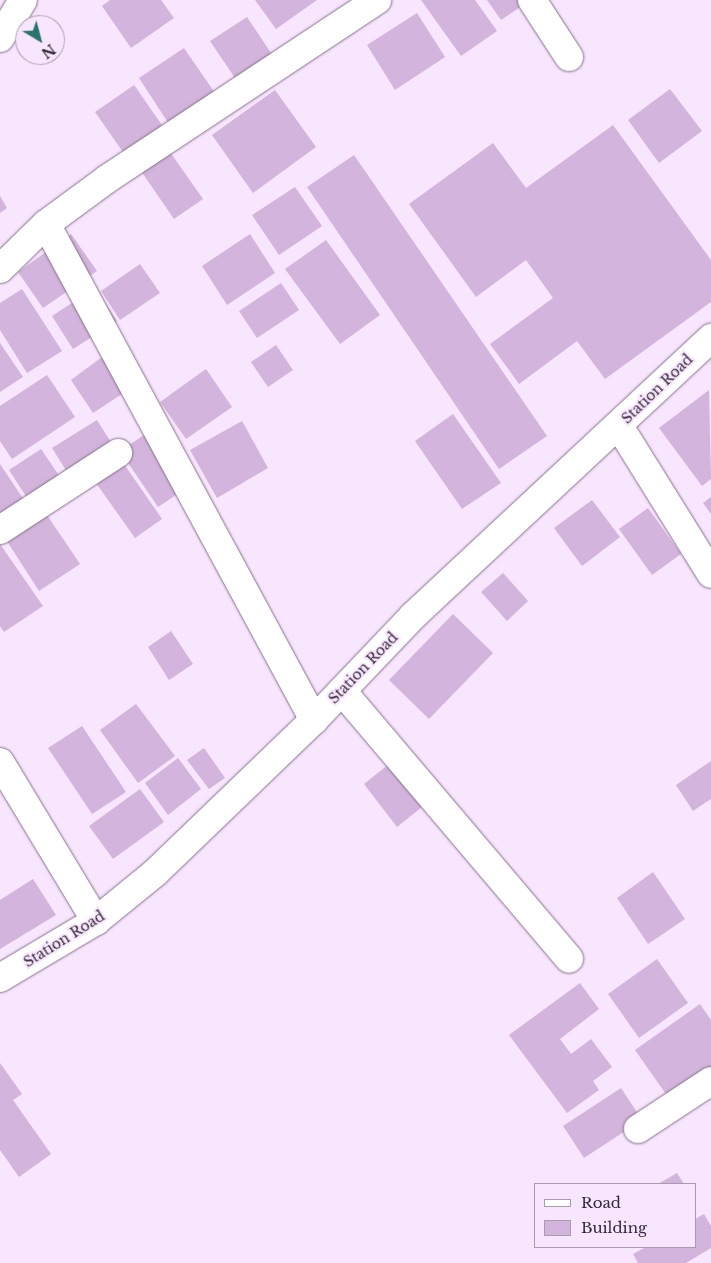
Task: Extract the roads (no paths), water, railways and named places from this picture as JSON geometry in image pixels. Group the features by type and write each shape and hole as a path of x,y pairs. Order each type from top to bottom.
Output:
{"street":[{"path":"0,38 23,0"},
{"path":"0,269 46,224 107,179 377,0"},
{"path":"532,0 569,57"},
{"path":"46,224 314,720"},
{"name":"Station Road","path":"0,978 96,921 156,872 314,720 413,616 619,426 711,338"},
{"path":"619,426 711,574"},
{"path":"0,530 118,454"},
{"path":"342,691 569,959"},
{"path":"0,762 96,921"},
{"path":"638,1129 711,1081"}]}
